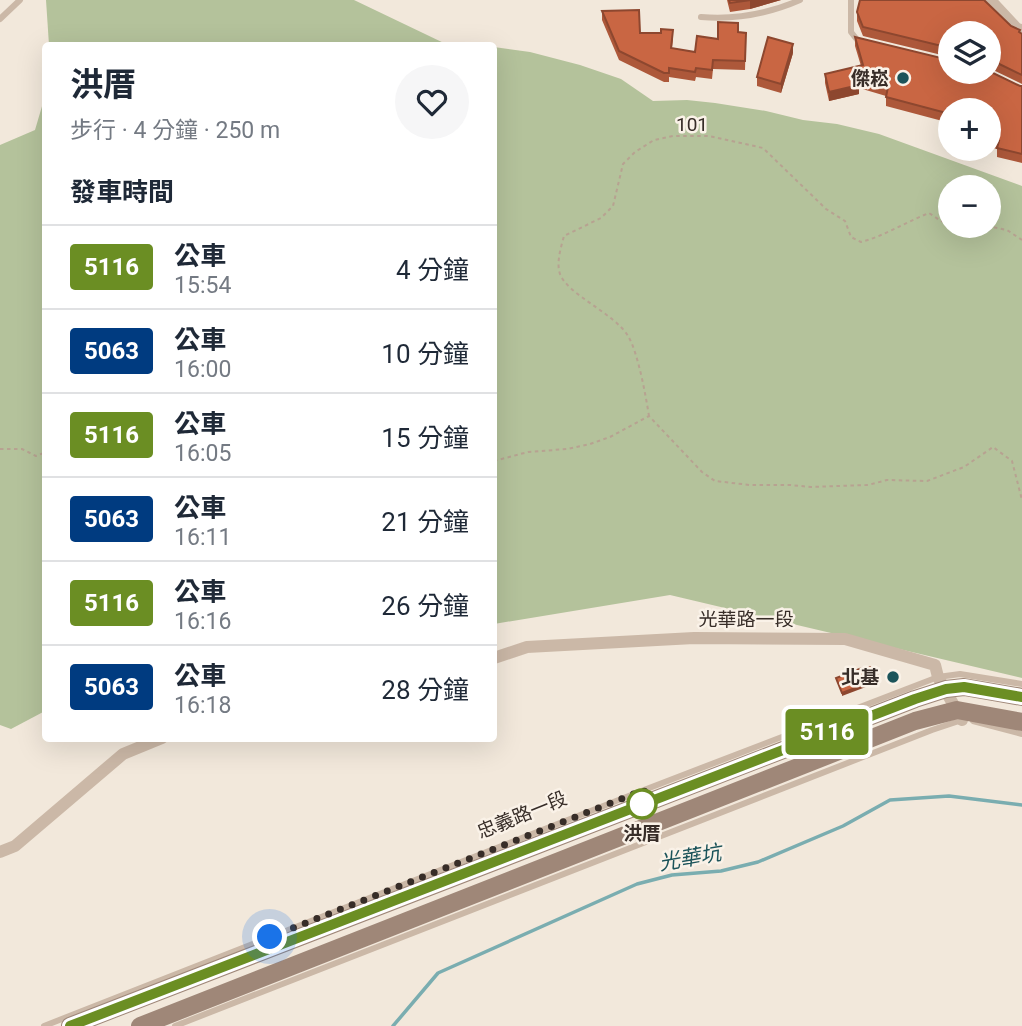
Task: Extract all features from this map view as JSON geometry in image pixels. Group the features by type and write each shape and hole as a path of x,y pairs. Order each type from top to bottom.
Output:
{"main road":[{"name":"忠義路一段","path":"70,1026 121,1001 646,796 915,699 942,683 1022,697"},
{"path":"140,1026 660,828 915,721 960,715 1022,722"},
{"path":"646,796 660,828"},
{"path":"121,1001 131,1026"}],"street":[{"path":"990,0 1017,29 1022,30"},
{"name":"光華路一段","path":"497,657 527,647 652,640 845,639 935,665 960,715"},
{"path":"0,852 15,846 123,754 152,742"}],"lane":[{"path":"0,19 20,0"},
{"path":"701,17 727,19 758,15 800,0"},
{"path":"851,0 851,32 858,41 871,44"},
{"name":"忠義路一段","path":"942,683 960,674 1022,684"},
{"path":"960,715 1022,734"},
{"path":"175,1026 660,828"},
{"name":"忠義路一段","path":"44,1026 121,1001"}],"path":[{"name":"101","path":"649,416 630,338 609,316 566,284 559,272 559,256 564,236 601,218 613,206 623,164 635,152 654,140 673,136 709,136 763,148 826,209 845,221 851,237 860,242 876,238 892,228 929,213 938,220"},
{"path":"1001,229 1022,240"},
{"path":"497,460 528,452 567,449 610,438 649,416 702,472 715,481 811,487 867,485 887,480 927,481 964,467 993,446 1012,461 1022,500"},
{"path":"0,449 22,449 36,456 42,454"}],"green space":[{"path":"46,0 354,0 442,42 49,42"},
{"path":"497,47 530,52 621,79 653,101 715,103 837,124 879,134 938,155 938,161 953,161 992,175 938,175 938,238 1001,238 1001,178 1022,186 1022,678 670,595 497,624"},
{"path":"42,106 42,713 11,729 0,725 0,145 35,130"}],"building":[{"path":"729,0 751,0 730,3"},
{"path":"860,0 984,0 1011,26 1020,30 1022,75 1001,65 1001,21 938,21 938,45 863,27 857,12"},
{"path":"639,10 640,33 673,30 671,48 695,52 697,36 718,39 718,22 738,23 738,32 746,33 745,61 713,60 712,70 696,68 695,72 669,68 669,73 664,73 619,51 602,11"},
{"path":"768,37 793,44 781,84 757,77"},
{"path":"855,37 938,57 938,84 1001,84 1001,77 1022,86 1022,154 1001,149 1001,98 938,98 938,111 886,97 888,87 857,79 859,85 829,92 825,74 863,65"},
{"path":"874,667 879,679 842,693 836,678 862,668"}],"waterway":[{"name":"光華坑","path":"393,1026 438,973 637,884 672,875 721,871 758,862 843,826 890,800 949,796 1022,805"}],"bus line":[{"name":"5116","path":"70,1026 915,699 946,689 964,687 1022,697"}],"place":[{"name":"傑崧","path":"903,78"},
{"name":"北基","path":"893,677"},
{"name":"洪厝","path":"642,804"}],"route":[{"path":"270,937 644,790 648,802 642,804"}]}
